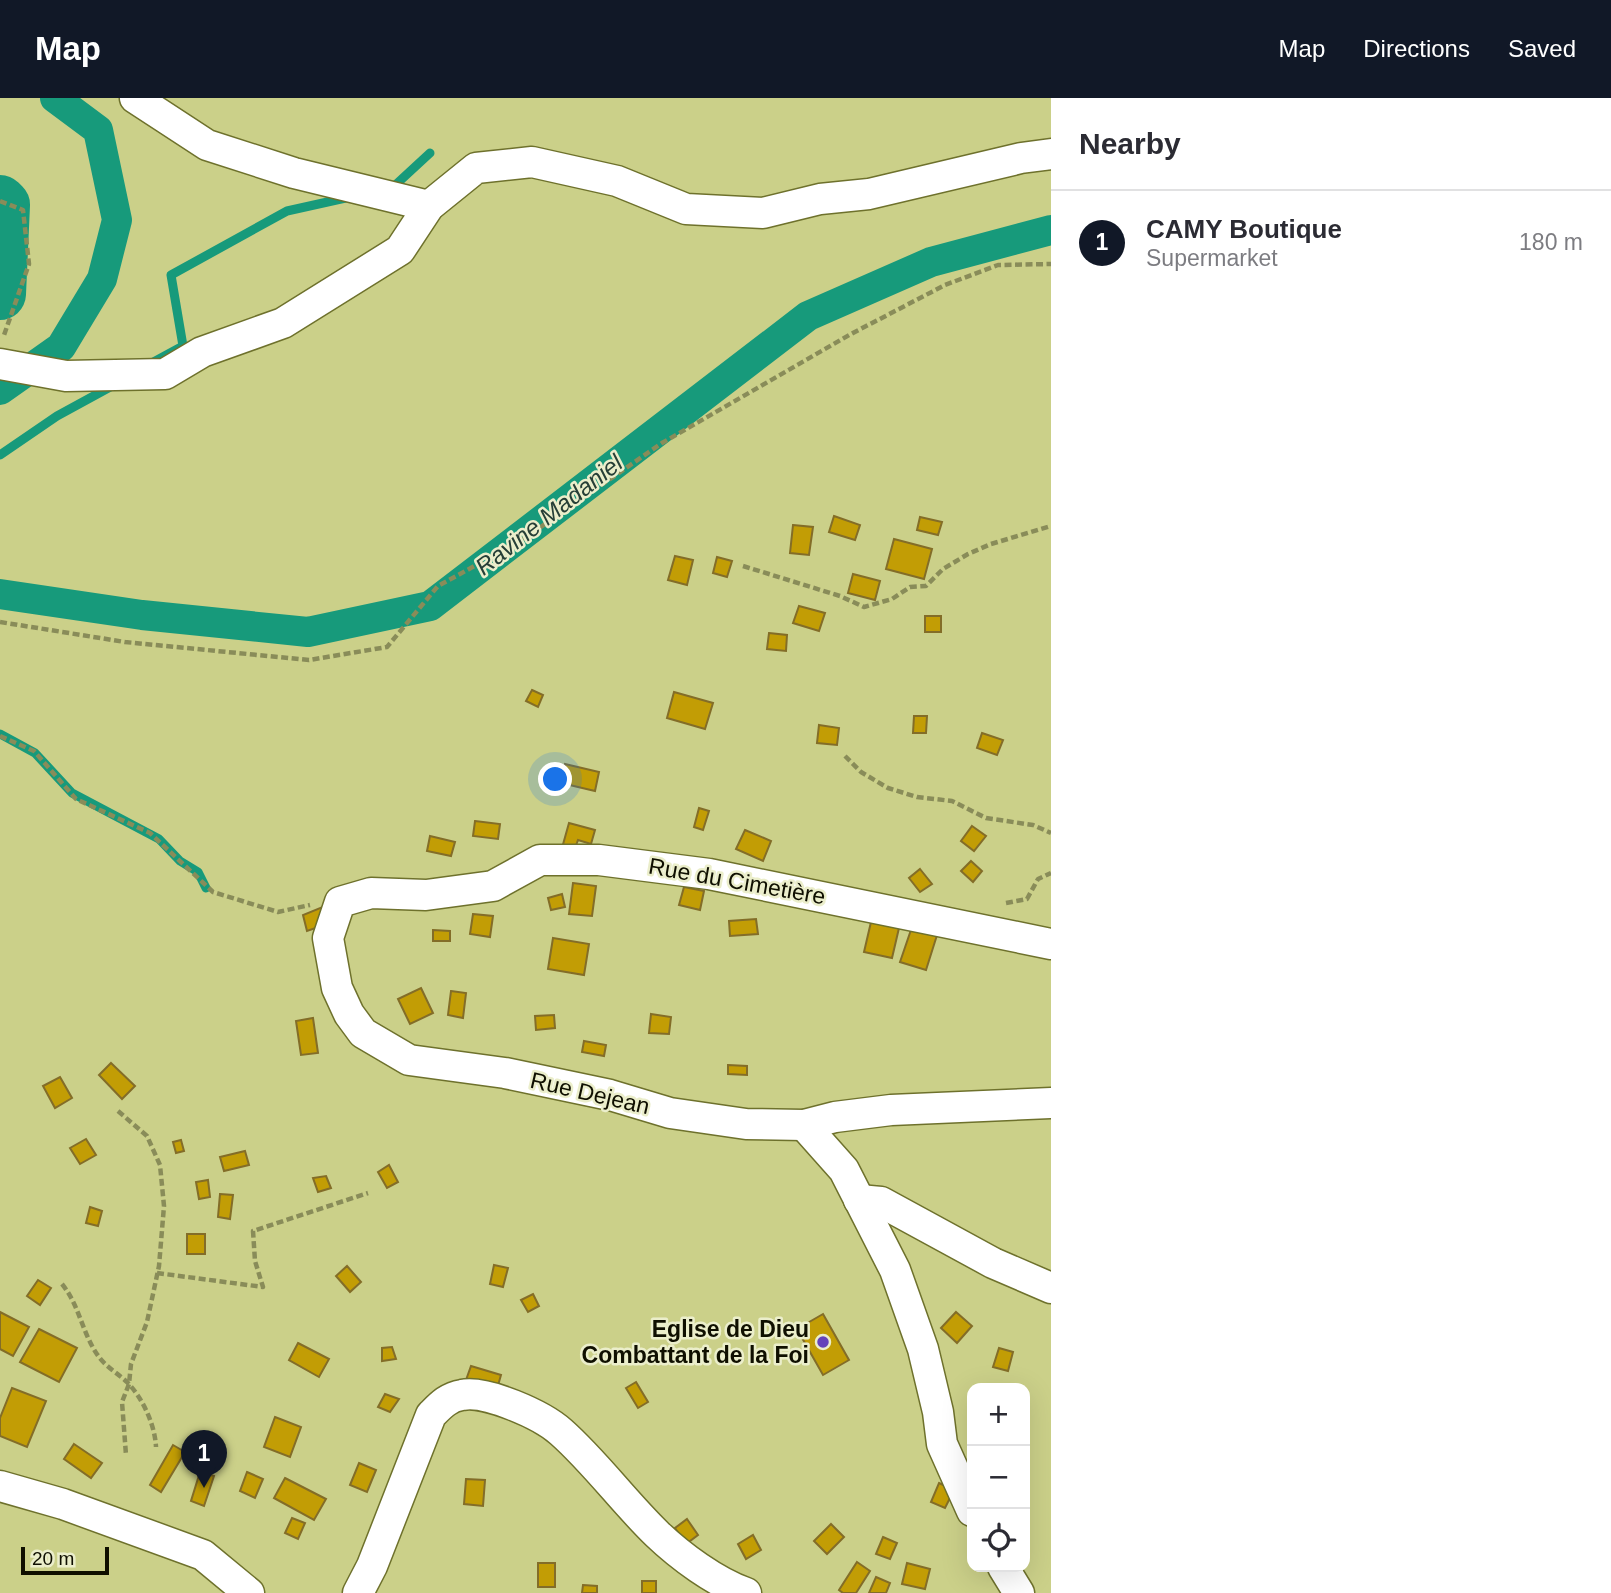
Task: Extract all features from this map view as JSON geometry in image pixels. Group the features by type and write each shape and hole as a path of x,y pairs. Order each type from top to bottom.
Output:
{"street":[{"path":"135,98 207,145 294,173 429,206"},
{"path":"0,365 66,376 165,374 202,352 283,323 400,250 429,206 476,168 532,162 617,181 686,209 763,213 820,199 869,194 1021,158 1051,154"},
{"name":"Rue du Cimetière","path":"340,902 371,893 426,895 493,886 540,860 599,860 709,874 1051,944"},
{"name":"Rue Dejean","path":"340,902 328,938 337,988 349,1014 363,1033 409,1060 505,1073 610,1095 670,1113 747,1124 804,1125 835,1117 891,1110 1051,1103"},
{"path":"804,1125 844,1170 895,1270 923,1349 938,1412 942,1444 971,1509"},
{"path":"859,1200 881,1202 993,1263 1051,1288"},
{"path":"358,1593 372,1566 431,1415 445,1401 462,1395 479,1395 533,1413 560,1431 658,1535 692,1562 746,1593"},
{"path":"0,1486 63,1504 203,1555 249,1593"},
{"path":"1006,1572 1019,1593"}],"path":[{"path":"0,201 23,210 29,264 0,345"},
{"path":"0,622 125,642 309,660 387,647 438,586 522,540 663,443 851,334 945,285 998,265 1051,264"},
{"path":"743,566 840,596 864,607 892,600 910,587 926,586 943,569 991,544 1051,526"},
{"path":"0,736 34,751 76,799 150,833 213,892 278,912 340,902"},
{"path":"845,756 861,772 888,788 952,801 986,818 1032,825 1051,833"},
{"path":"984,930 999,915 1004,904 1027,899 1038,879 1051,873"},
{"path":"118,1111 147,1136 160,1166 164,1206 158,1273 147,1322 131,1364 129,1384 122,1402 126,1455"},
{"path":"158,1273 263,1287 255,1261 253,1231 368,1193"},
{"path":"62,1284 74,1298 86,1334 100,1358 129,1384 156,1431 156,1447"}],"building":[{"path":"834,516 860,525 855,540 829,532"},
{"path":"920,517 942,522 938,535 917,530"},
{"path":"793,525 813,527 809,555 790,553"},
{"path":"894,539 932,549 924,579 886,569"},
{"path":"675,556 693,560 687,585 668,580"},
{"path":"717,557 732,561 727,577 713,573"},
{"path":"853,574 880,581 875,600 848,593"},
{"path":"799,606 825,613 819,631 793,623"},
{"path":"925,616 941,616 941,632 925,632"},
{"path":"769,633 787,635 786,651 767,649"},
{"path":"532,690 543,695 538,707 526,701"},
{"path":"674,692 713,703 705,729 667,718"},
{"path":"914,716 927,716 926,733 913,733"},
{"path":"819,725 839,728 837,745 817,743"},
{"path":"982,733 1003,740 997,755 977,748"},
{"path":"565,764 599,772 595,791 561,783"},
{"path":"699,808 709,811 703,830 694,827"},
{"path":"475,821 500,824 498,839 473,836"},
{"path":"569,823 595,830 591,844 578,840 574,851 562,848"},
{"path":"972,826 986,836 974,851 961,841"},
{"path":"745,830 771,841 763,861 736,849"},
{"path":"430,836 455,842 451,856 427,851"},
{"path":"971,861 982,871 973,882 961,871"},
{"path":"920,869 932,884 920,892 909,878"},
{"path":"573,883 596,886 592,916 569,914"},
{"path":"684,887 704,891 700,910 679,905"},
{"path":"562,894 565,907 551,910 548,898"},
{"path":"325,906 330,923 307,931 303,915"},
{"path":"473,914 493,916 490,937 470,934"},
{"path":"756,919 758,934 730,936 729,921"},
{"path":"871,922 899,928 892,958 864,952"},
{"path":"913,924 938,932 926,970 900,962"},
{"path":"433,930 450,931 450,941 433,941"},
{"path":"553,938 589,944 584,975 548,969"},
{"path":"421,988 433,1013 410,1024 398,999"},
{"path":"451,991 466,993 463,1018 448,1015"},
{"path":"651,1014 671,1017 669,1034 649,1033"},
{"path":"554,1015 555,1028 536,1030 535,1016"},
{"path":"313,1018 318,1053 301,1055 296,1021"},
{"path":"584,1041 606,1045 604,1056 582,1052"},
{"path":"111,1063 135,1086 122,1099 99,1075"},
{"path":"728,1065 747,1066 747,1075 728,1074"},
{"path":"60,1077 72,1098 55,1108 43,1086"},
{"path":"86,1139 96,1155 80,1164 70,1148"},
{"path":"181,1140 184,1151 176,1153 173,1142"},
{"path":"245,1151 249,1165 224,1171 220,1157"},
{"path":"389,1165 398,1182 387,1188 378,1172"},
{"path":"326,1176 331,1188 318,1192 313,1178"},
{"path":"208,1180 210,1197 199,1199 196,1182"},
{"path":"220,1194 233,1195 230,1219 218,1217"},
{"path":"90,1207 102,1211 98,1226 86,1223"},
{"path":"187,1234 205,1234 205,1254 187,1254"},
{"path":"494,1265 508,1268 503,1287 490,1284"},
{"path":"347,1266 361,1282 350,1292 336,1276"},
{"path":"38,1280 51,1288 40,1305 27,1296"},
{"path":"533,1294 539,1306 528,1312 521,1300"},
{"path":"0,1312 29,1327 13,1356 0,1349"},
{"path":"956,1312 972,1326 957,1343 941,1328"},
{"path":"823,1314 849,1360 823,1375 797,1329"},
{"path":"39,1329 77,1348 59,1382 20,1362"},
{"path":"298,1343 329,1359 319,1377 289,1360"},
{"path":"392,1347 396,1359 382,1361 382,1348"},
{"path":"999,1348 1013,1352 1008,1371 993,1367"},
{"path":"471,1366 501,1375 497,1389 466,1380"},
{"path":"636,1382 648,1402 638,1408 626,1388"},
{"path":"12,1388 46,1401 27,1447 0,1436 0,1418"},
{"path":"385,1394 399,1399 390,1412 378,1407"},
{"path":"275,1417 301,1427 290,1457 264,1447"},
{"path":"74,1444 102,1463 91,1478 64,1459"},
{"path":"173,1445 185,1452 161,1492 150,1485"},
{"path":"359,1463 376,1470 367,1492 350,1485"},
{"path":"200,1472 214,1476 204,1506 191,1501"},
{"path":"247,1472 263,1479 255,1498 240,1491"},
{"path":"285,1478 326,1499 314,1520 274,1498"},
{"path":"466,1479 485,1480 483,1506 464,1504"},
{"path":"939,1483 954,1490 945,1508 931,1502"},
{"path":"292,1518 305,1523 298,1539 285,1533"},
{"path":"687,1519 698,1535 686,1544 675,1528"},
{"path":"831,1524 844,1537 827,1554 814,1541"},
{"path":"753,1535 761,1550 746,1559 738,1544"},
{"path":"883,1537 897,1543 890,1559 876,1554"},
{"path":"857,1562 870,1571 856,1593 843,1593 839,1590"},
{"path":"538,1563 555,1563 555,1587 538,1587"},
{"path":"907,1563 930,1569 925,1589 902,1584"},
{"path":"876,1577 890,1583 886,1593 869,1593"},
{"path":"642,1581 656,1581 656,1593 642,1593"},
{"path":"583,1585 597,1586 597,1593 582,1593"}],"waterway":[{"name":"Ravine Madaniel","path":"0,390 61,347 102,279 117,220 98,130 55,98"},
{"path":"391,189 430,153"},
{"path":"148,365 183,346 171,275 287,211 350,197"},
{"path":"0,201 4,205 0,294"},
{"name":"Ravine Madaniel","path":"0,594 142,615 308,632 430,606 808,316 931,262 1051,230"},
{"path":"0,455 57,416 112,386"},
{"path":"0,734 35,753 72,793 159,839 180,861 198,872 206,888"}],"place":[{"name":"Eglise de Dieu Combattant de la Foi","path":"823,1342"},
{"name":"CAMY Boutique","path":"204,1488"}]}
